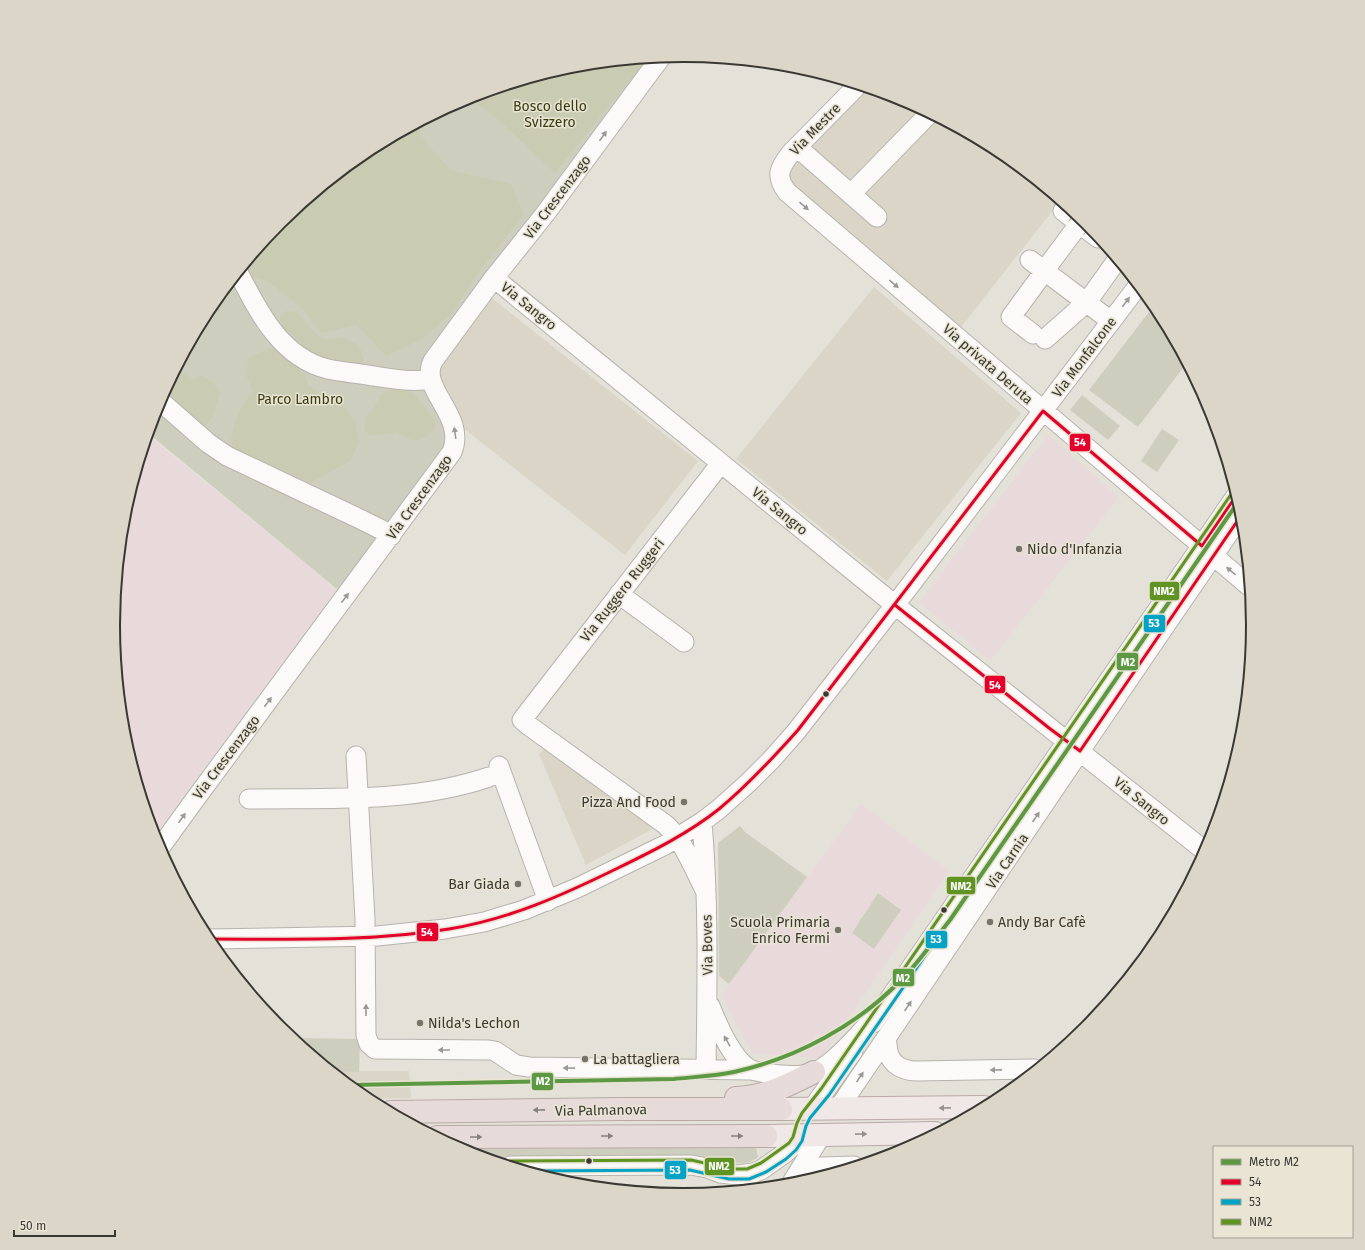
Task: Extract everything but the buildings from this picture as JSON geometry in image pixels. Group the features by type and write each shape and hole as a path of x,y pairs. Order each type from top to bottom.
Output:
{"highway":[{"path":"620,1109 639,1102 756,1096 776,1090 814,1072"},
{"name":"Via Palmanova","path":"399,1112 620,1109 781,1109"},
{"name":"Via Palmanova","path":"449,1137 766,1136"}],"main road":[{"name":"Via Palmanova","path":"781,1109 973,1107"},
{"path":"799,1134 801,1122 812,1109"},
{"path":"822,1134 838,1109"},
{"name":"Via Palmanova","path":"766,1136 799,1134 925,1133"}],"street":[{"name":"Via Crescenzago","path":"164,844 447,460 454,447 456,436 448,411 436,391 431,379 430,368 435,357 494,278 545,214 657,63"},
{"name":"Via Mestre","path":"779,177 780,168 784,162 854,89"},
{"path":"850,194 926,117"},
{"path":"797,147 877,218"},
{"name":"Via privata Deruta","path":"779,177 782,186 787,192 1243,581"},
{"path":"1063,211 1067,214"},
{"path":"1050,263 1078,225"},
{"path":"1030,260 1111,321"},
{"path":"1038,280 1011,317 1039,336 1086,302 1114,264"},
{"path":"240,277 258,310 275,334 287,347 305,359 327,369 388,378 422,381 431,379"},
{"name":"Via Sangro","path":"494,278 895,605 1200,847"},
{"name":"Via Monfalcone","path":"215,939 365,936 466,926 503,917 548,901 582,886 677,838 702,822 736,794 778,753 806,720 1135,290"},
{"path":"164,405 208,443 227,456 362,520 391,536"},
{"name":"Via Ruggero Ruggeri","path":"522,718 720,462"},
{"name":"Via Carnia","path":"812,1109 879,1013 1073,746 1207,551 1232,503"},
{"name":"Via Carnia","path":"1207,551 1236,520"},
{"path":"618,594 684,642"},
{"name":"Via Boves","path":"522,718 523,722 666,825 677,838 706,892"},
{"name":"Via Carnia","path":"838,1109 886,1038 1073,746"},
{"path":"356,756 365,936 366,1035 367,1041 372,1048 379,1050 490,1050 500,1054 516,1065 529,1067 751,1070 787,1075 814,1072 837,1056 879,1013"},
{"path":"249,799 405,795 474,782 494,771 548,901"},
{"name":"Via Boves","path":"702,822 706,892 708,999 706,1070"},
{"name":"Via Boves","path":"708,999 720,1028 738,1059 742,1064 751,1070"},
{"path":"886,1038 888,1051 892,1062 906,1070 1028,1069"},
{"path":"720,1174 746,1175 761,1170 785,1154 795,1144 799,1134"},
{"path":"796,1176 822,1134"},
{"path":"527,1166 691,1166 707,1168 720,1174 732,1186"},
{"path":"802,1175 822,1166 838,1166"}],"shaded area":[{"path":"854,89 898,105 932,120 964,137 1025,178 1057,205 955,335 787,192 780,168"},
{"path":"874,287 1021,413 887,581 736,459"},
{"path":"489,296 698,461 625,555 463,428 438,376 441,365"},
{"name":"Nido d'Infanzia","path":"1048,435 1119,497 990,661 919,602"},
{"path":"151,438 337,589 158,830 149,806 130,735 124,698 120,625 124,552 130,515"},
{"path":"544,749 656,827 586,865 539,754"},
{"name":"Scuola Primaria Enrico Fermi","path":"861,804 949,871 821,1058 752,1053 722,996 729,984"},
{"path":"339,1071 409,1071 411,1098 379,1099"}],"green space":[{"name":"Bosco dello Svizzero","path":"644,63 555,173 494,116 475,102 537,81 609,67"},
{"name":"Parco Lambro","path":"645,63 540,205 492,264 422,367 420,374 450,439 354,570 337,589 152,436 162,410 195,343 214,312 236,282 284,227 340,178 401,137 433,120 467,105 537,81 609,67"},
{"path":"420,127 420,137 452,171 511,184 524,214 475,277 454,312 422,339 386,356 357,325 321,333 304,310 268,281 248,276 245,271 259,254 284,227 311,202 340,178 370,157"},
{"path":"286,311 295,311 318,336 325,339 343,338 359,345 364,361 359,367 332,365 309,351 282,327 280,317"},
{"path":"1149,312 1153,315 1183,368 1138,427 1089,390"},
{"path":"272,348 292,361 305,376 308,385 317,390 326,399 343,405 355,421 359,442 351,460 312,482 261,467 243,460 232,448 231,438 238,413 253,391 246,375 248,358"},
{"path":"180,372 194,379 202,375 216,386 220,393 212,418 200,431 176,405 170,394"},
{"path":"396,388 413,393 435,420 435,429 420,440 417,441 409,439 397,432 371,436 364,430 366,417 377,403 380,395"},
{"path":"1082,395 1120,426 1108,440 1070,410"},
{"path":"1162,429 1179,440 1157,472 1141,461"},
{"path":"740,826 745,832 807,877 729,984 719,976 718,843"},
{"path":"878,893 901,910 874,949 852,933"},
{"path":"300,1038 360,1039 359,1072 339,1071"},
{"path":"750,1147 756,1148 758,1157 742,1163 714,1158 508,1160 477,1149"}],"metro line":[{"name":"M2","path":"358,1085 674,1079 712,1075 734,1072 781,1058 825,1038 846,1025 885,996 909,972 950,920 1233,509"}],"transit line":[{"name":"54","path":"215,939 359,938 419,933 472,925 536,905 577,888 683,834 719,809 770,761 798,730 1043,411 1202,546 1232,502"},
{"name":"NM2","path":"512,1161 691,1160 731,1169 747,1169 761,1163 789,1143 793,1137 802,1113 821,1089 1230,496"},
{"name":"53","path":"546,1171 690,1170 729,1179 749,1179 766,1172 786,1159 796,1150 802,1141 810,1118 829,1095 1233,509"},
{"name":"54","path":"895,605 1080,751 1236,523"}],"place":[{"name":"Nido d'Infanzia","path":"1019,549"},
{"name":"Pizza And Food","path":"684,802"},
{"name":"Bar Giada","path":"518,884"},
{"name":"Andy Bar Cafè","path":"990,922"},
{"name":"Scuola Primaria Enrico Fermi","path":"838,930"},
{"name":"Nilda's Lechon","path":"420,1023"},
{"name":"La battagliera","path":"585,1059"}]}
